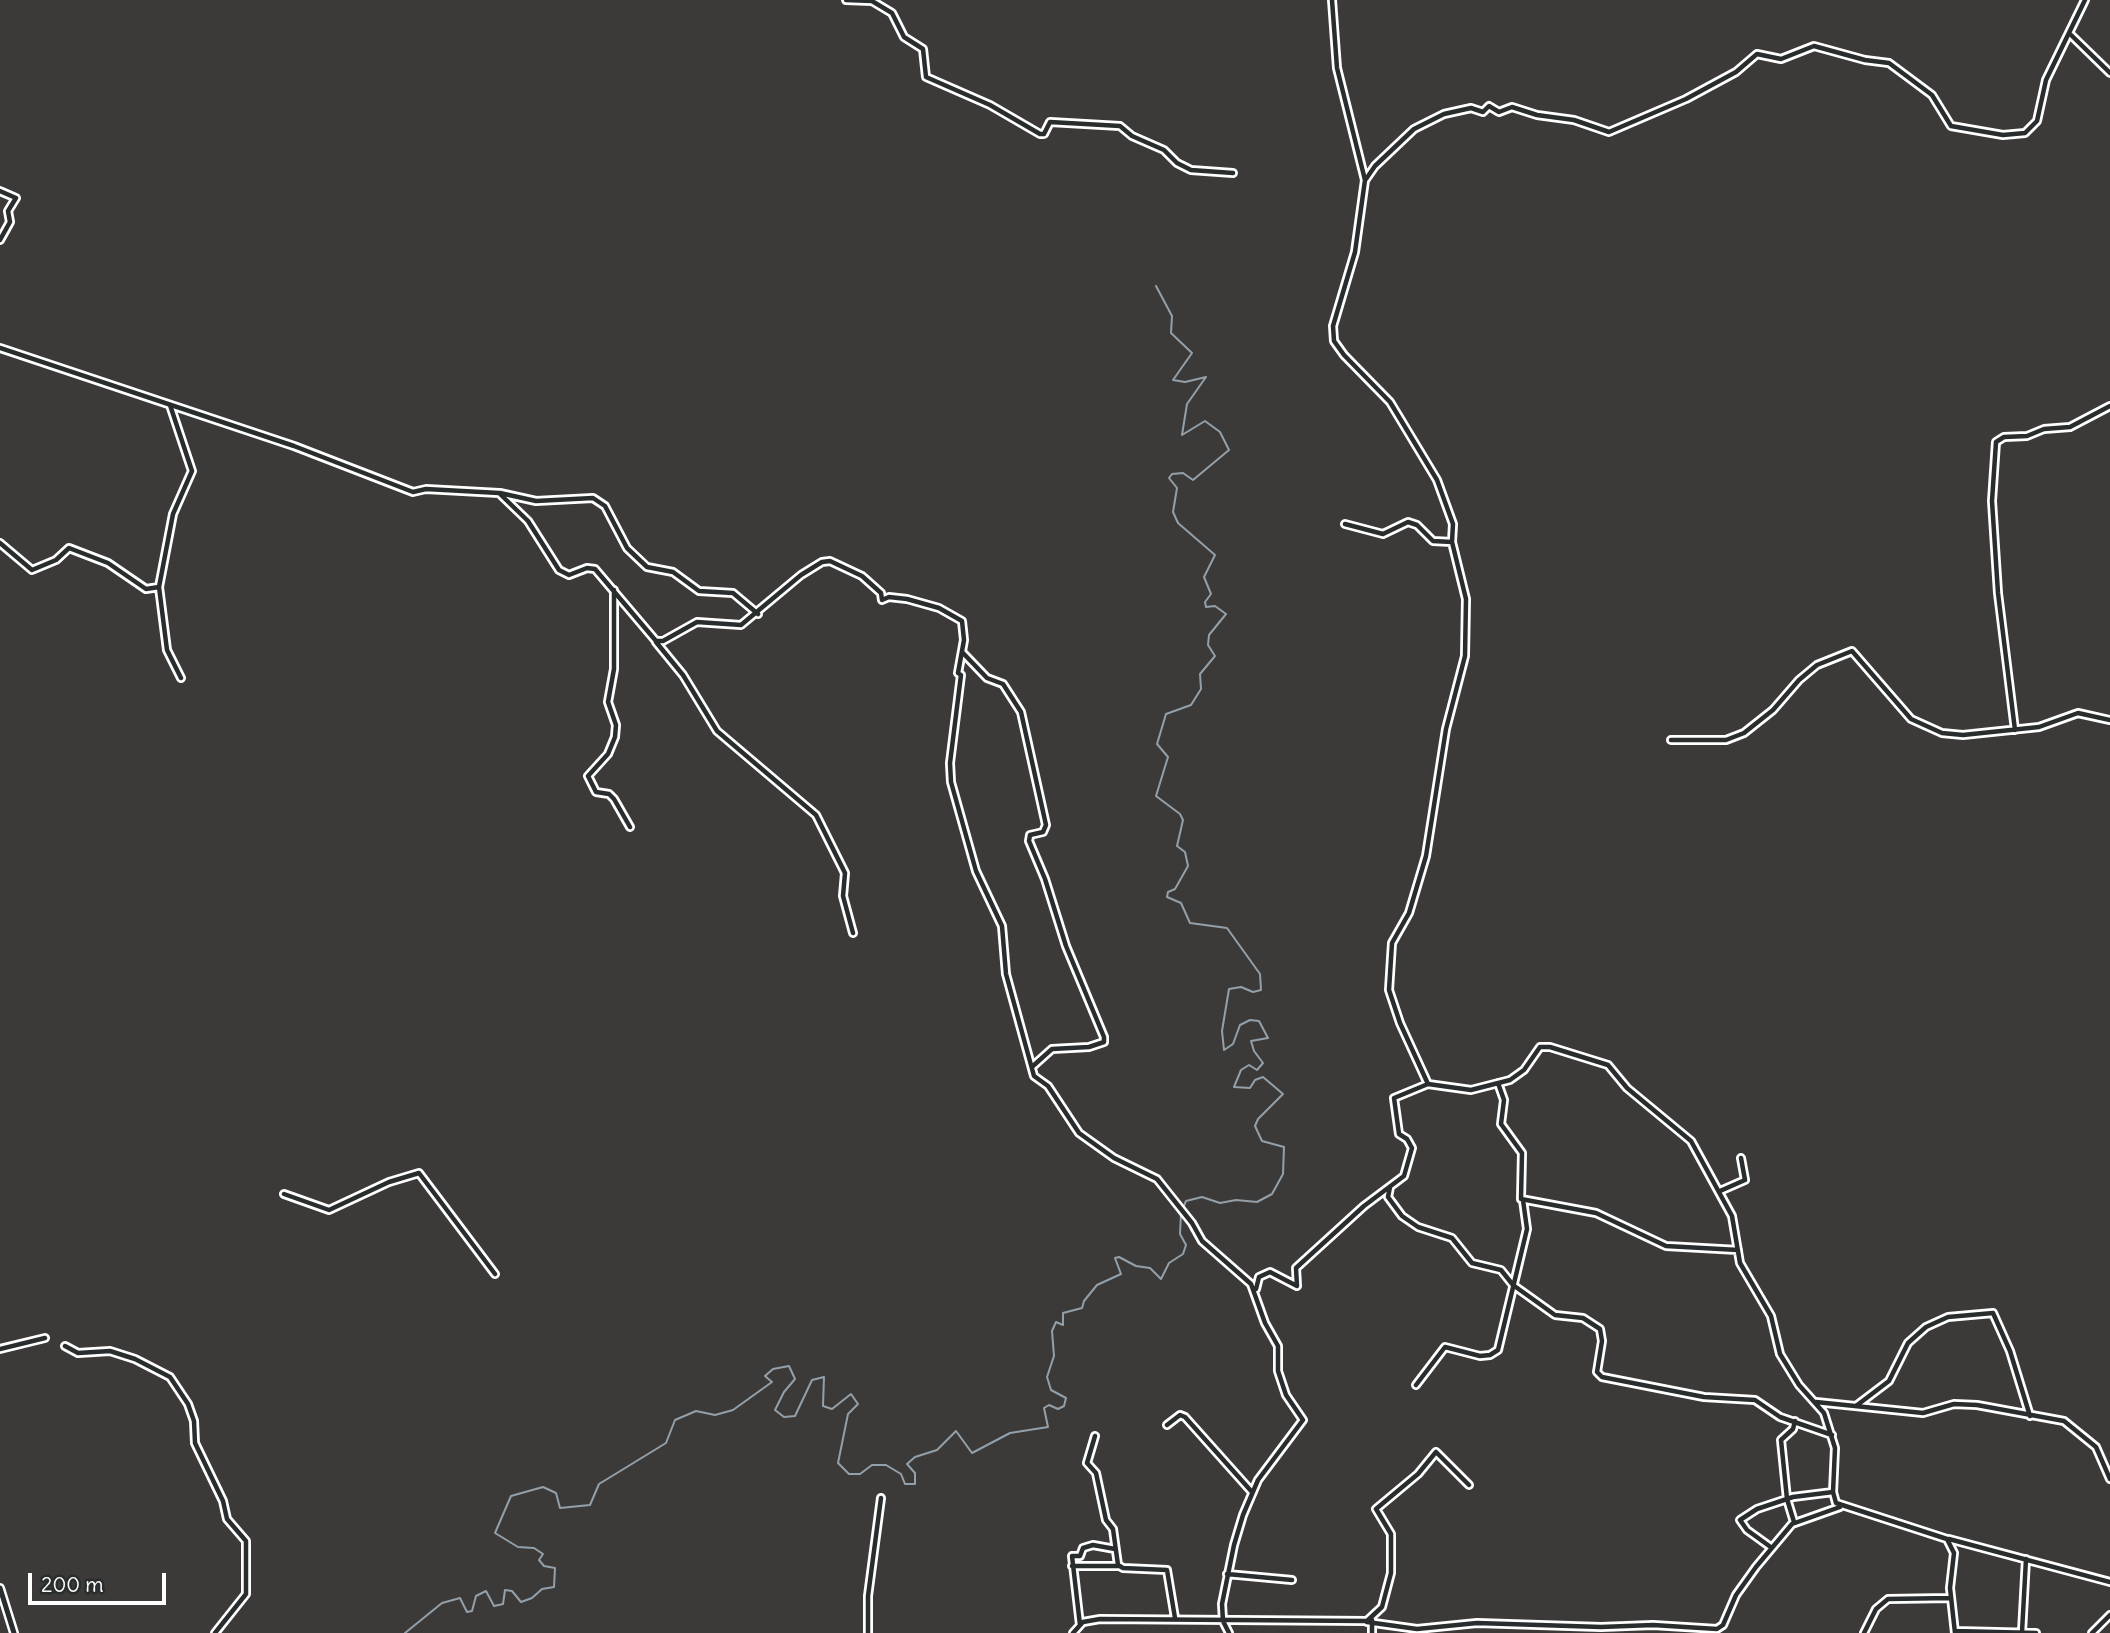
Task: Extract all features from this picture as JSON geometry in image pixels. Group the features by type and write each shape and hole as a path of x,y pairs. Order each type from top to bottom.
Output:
{"street":[{"path":"846,0 872,1 892,13 905,38 923,49 926,77 990,105 1040,134 1044,134 1050,122 1120,126 1132,136 1164,150 1177,163 1191,170 1233,173"},
{"path":"1332,0 1337,68 1365,180 1355,252 1333,326 1334,341 1344,355 1390,402 1437,480 1453,524 1452,542 1466,599 1465,656 1447,729 1426,856 1409,913 1393,939 1388,973 1389,990 1400,1023 1428,1084"},
{"path":"1365,180 1375,166 1414,129 1444,114 1471,108 1485,112 1489,106 1499,112 1512,107 1537,115 1574,120 1609,132 1686,99 1736,72 1758,54 1781,59 1814,46 1865,60 1889,62 1931,95 1951,126 1971,131 2018,134 2030,130 2037,121 2046,80 2085,0"},
{"path":"2069,33 2110,73"},
{"path":"0,191 16,198 8,211 9,222 0,240"},
{"path":"0,348 293,446 413,492 426,489 499,493 536,501 593,498 605,506 627,548 647,567 673,572 699,591 733,593 758,614"},
{"path":"169,404 192,471 173,514 159,587 167,650 181,678"},
{"path":"2015,731 1998,593 1992,501 1996,442 2004,438 2027,436 2044,429 2070,427 2110,406"},
{"path":"499,493 528,521 561,572 569,575 592,568 614,590 682,675 720,735 816,815 845,873 843,896 853,933"},
{"path":"1345,524 1383,534 1408,522 1417,525 1433,541 1452,542"},
{"path":"0,543 32,570 56,561 69,548 108,563 142,588 159,587"},
{"path":"656,641 663,641 695,623 739,625 758,614 801,576 822,562 834,561 865,579 881,593 882,600 889,597 907,599 939,608 961,620 964,630 950,763 951,782 976,871 1002,926 1006,974 1015,999 1023,1045 1033,1066 1034,1076 1048,1086 1079,1133 1114,1158 1157,1179 1192,1223 1202,1241 1256,1290"},
{"path":"614,590 614,670 608,702 616,725 615,737 608,754 588,776 596,792 614,799 630,827"},
{"path":"1671,740 1735,737 1773,709 1799,680 1817,665 1852,651 1893,701 1918,723 1942,733 2015,731 2039,727 2078,713 2110,720"},
{"path":"962,653 987,678 1003,684 1021,712 1046,825 1043,832 1030,835 1029,841 1045,879 1058,924 1104,1037 1104,1042 1087,1047 1052,1049 1033,1066"},
{"path":"1229,1633 1223,1621 1227,1574 1252,1492 1265,1469 1303,1420 1286,1395 1278,1371 1278,1346 1265,1323 1256,1290 1259,1277 1270,1272 1297,1286 1296,1268 1404,1176 1412,1150 1407,1139 1399,1134 1394,1097 1428,1084 1471,1090 1516,1078 1536,1050 1544,1047 1608,1065 1627,1088 1691,1141 1732,1216 1740,1263 1774,1323 1776,1344 1786,1365 1825,1413 1835,1448 1833,1492 1836,1503 1841,1507 1947,1539 2110,1582"},
{"path":"1416,1385 1445,1347 1480,1356 1490,1355 1498,1350 1527,1229 1523,1200 1520,1197 1522,1153 1501,1124 1504,1100 1498,1083"},
{"path":"1720,1191 1745,1180 1741,1158"},
{"path":"284,1194 330,1210 389,1182 419,1173 495,1273"},
{"path":"1390,1187 1388,1197 1402,1216 1418,1227 1452,1238 1468,1260 1501,1269 1513,1285 1555,1315 1583,1318 1600,1329 1602,1340 1597,1370 1602,1377 1704,1398 1755,1400 1775,1414 1832,1436"},
{"path":"1378,1196 1388,1197"},
{"path":"1523,1200 1597,1213 1676,1249 1738,1250"},
{"path":"1856,1407 1889,1381 1908,1343 1926,1327 1955,1316 1993,1313 2010,1351 2029,1416"},
{"path":"0,1349 45,1338"},
{"path":"65,1346 78,1353 110,1351 135,1359 170,1377 188,1404 194,1421 195,1443 223,1500 227,1518 246,1541 246,1594 215,1633"},
{"path":"1815,1402 1923,1413 1954,1404 1978,1405 2071,1425 2096,1447 2110,1479"},
{"path":"1167,1425 1180,1415 1185,1417 1252,1492"},
{"path":"1794,1522 1787,1499 1781,1440 1793,1429 1795,1421"},
{"path":"1095,1436 1087,1463 1098,1478 1106,1520 1113,1529 1119,1566"},
{"path":"1372,1633 1370,1621 1388,1592 1392,1563 1391,1534 1376,1510 1418,1474 1436,1452 1469,1485"},
{"path":"1772,1548 1740,1521 1757,1509 1787,1499 1833,1492"},
{"path":"868,1633 868,1596 881,1498"},
{"path":"1073,1633 1080,1625 1100,1619 1175,1618 1223,1621 1370,1621 1417,1629 1446,1630 1477,1623 1721,1628 1736,1595 1794,1522 1841,1507"},
{"path":"1947,1539 1954,1553 1950,1598 1955,1632 2036,1633"},
{"path":"1080,1625 1072,1556 1080,1556 1085,1548 1093,1545 1115,1549"},
{"path":"2022,1632 2026,1559"},
{"path":"1072,1566 1167,1570 1175,1618"},
{"path":"1227,1574 1292,1580"},
{"path":"0,1588 2,1605 14,1633"},
{"path":"1864,1633 1876,1609 1888,1599 1950,1598"},
{"path":"2092,1633 2110,1615"},
{"path":"1626,1633 1632,1627"}],"waterway":[{"path":"1156,286 1172,316 1171,333 1192,353 1173,380 1185,382 1206,377 1187,404 1182,435 1205,421 1220,432 1229,450 1193,480 1183,473 1172,474 1169,478 1177,488 1173,512 1178,523 1215,555 1204,577 1211,594 1205,602 1206,607 1215,606 1226,614 1209,635 1208,645 1215,656 1200,674 1201,689 1191,705 1166,714 1157,744 1168,757 1156,796 1180,814 1183,820 1177,846 1185,852 1188,866 1175,889 1168,892 1167,897 1181,903 1190,923 1227,928 1260,974 1261,990 1253,992 1241,987 1229,989 1222,1031 1224,1050 1233,1044 1240,1025 1250,1020 1259,1021 1268,1038 1251,1041 1254,1051 1263,1063 1257,1070 1249,1065 1241,1070 1234,1087 1250,1088 1255,1080 1263,1077 1283,1094 1258,1119 1255,1126 1262,1141 1284,1147 1283,1174 1272,1194 1257,1202 1236,1200 1220,1203 1202,1197 1186,1201 1183,1208"},
{"path":"405,1633 442,1603 460,1598 467,1612 472,1611 476,1596 486,1591 494,1606 503,1604 505,1590 512,1591 521,1602 532,1598 542,1589 554,1587 555,1568 544,1566 539,1560 543,1554 534,1548 518,1547 495,1533 511,1496 543,1487 556,1493 560,1508 590,1505 599,1484 666,1443 675,1420 696,1411 715,1415 733,1410 772,1382 765,1376 773,1369 789,1366 795,1379 784,1392 775,1410 784,1417 795,1416 812,1380 824,1377 823,1406 832,1409 851,1394 858,1404 848,1414 838,1463 849,1474 860,1474 872,1465 886,1465 901,1474 905,1484 915,1484 915,1473 907,1464 915,1457 937,1450 956,1431 972,1453 1010,1433 1048,1427 1044,1408 1049,1405 1058,1409 1064,1406 1066,1398 1051,1390 1047,1377 1054,1356 1052,1331 1056,1322 1063,1325 1063,1313 1082,1308 1084,1301 1097,1285 1121,1274 1115,1258 1150,1268 1161,1279 1169,1263 1183,1254 1186,1245 1180,1234 1181,1214"}]}
